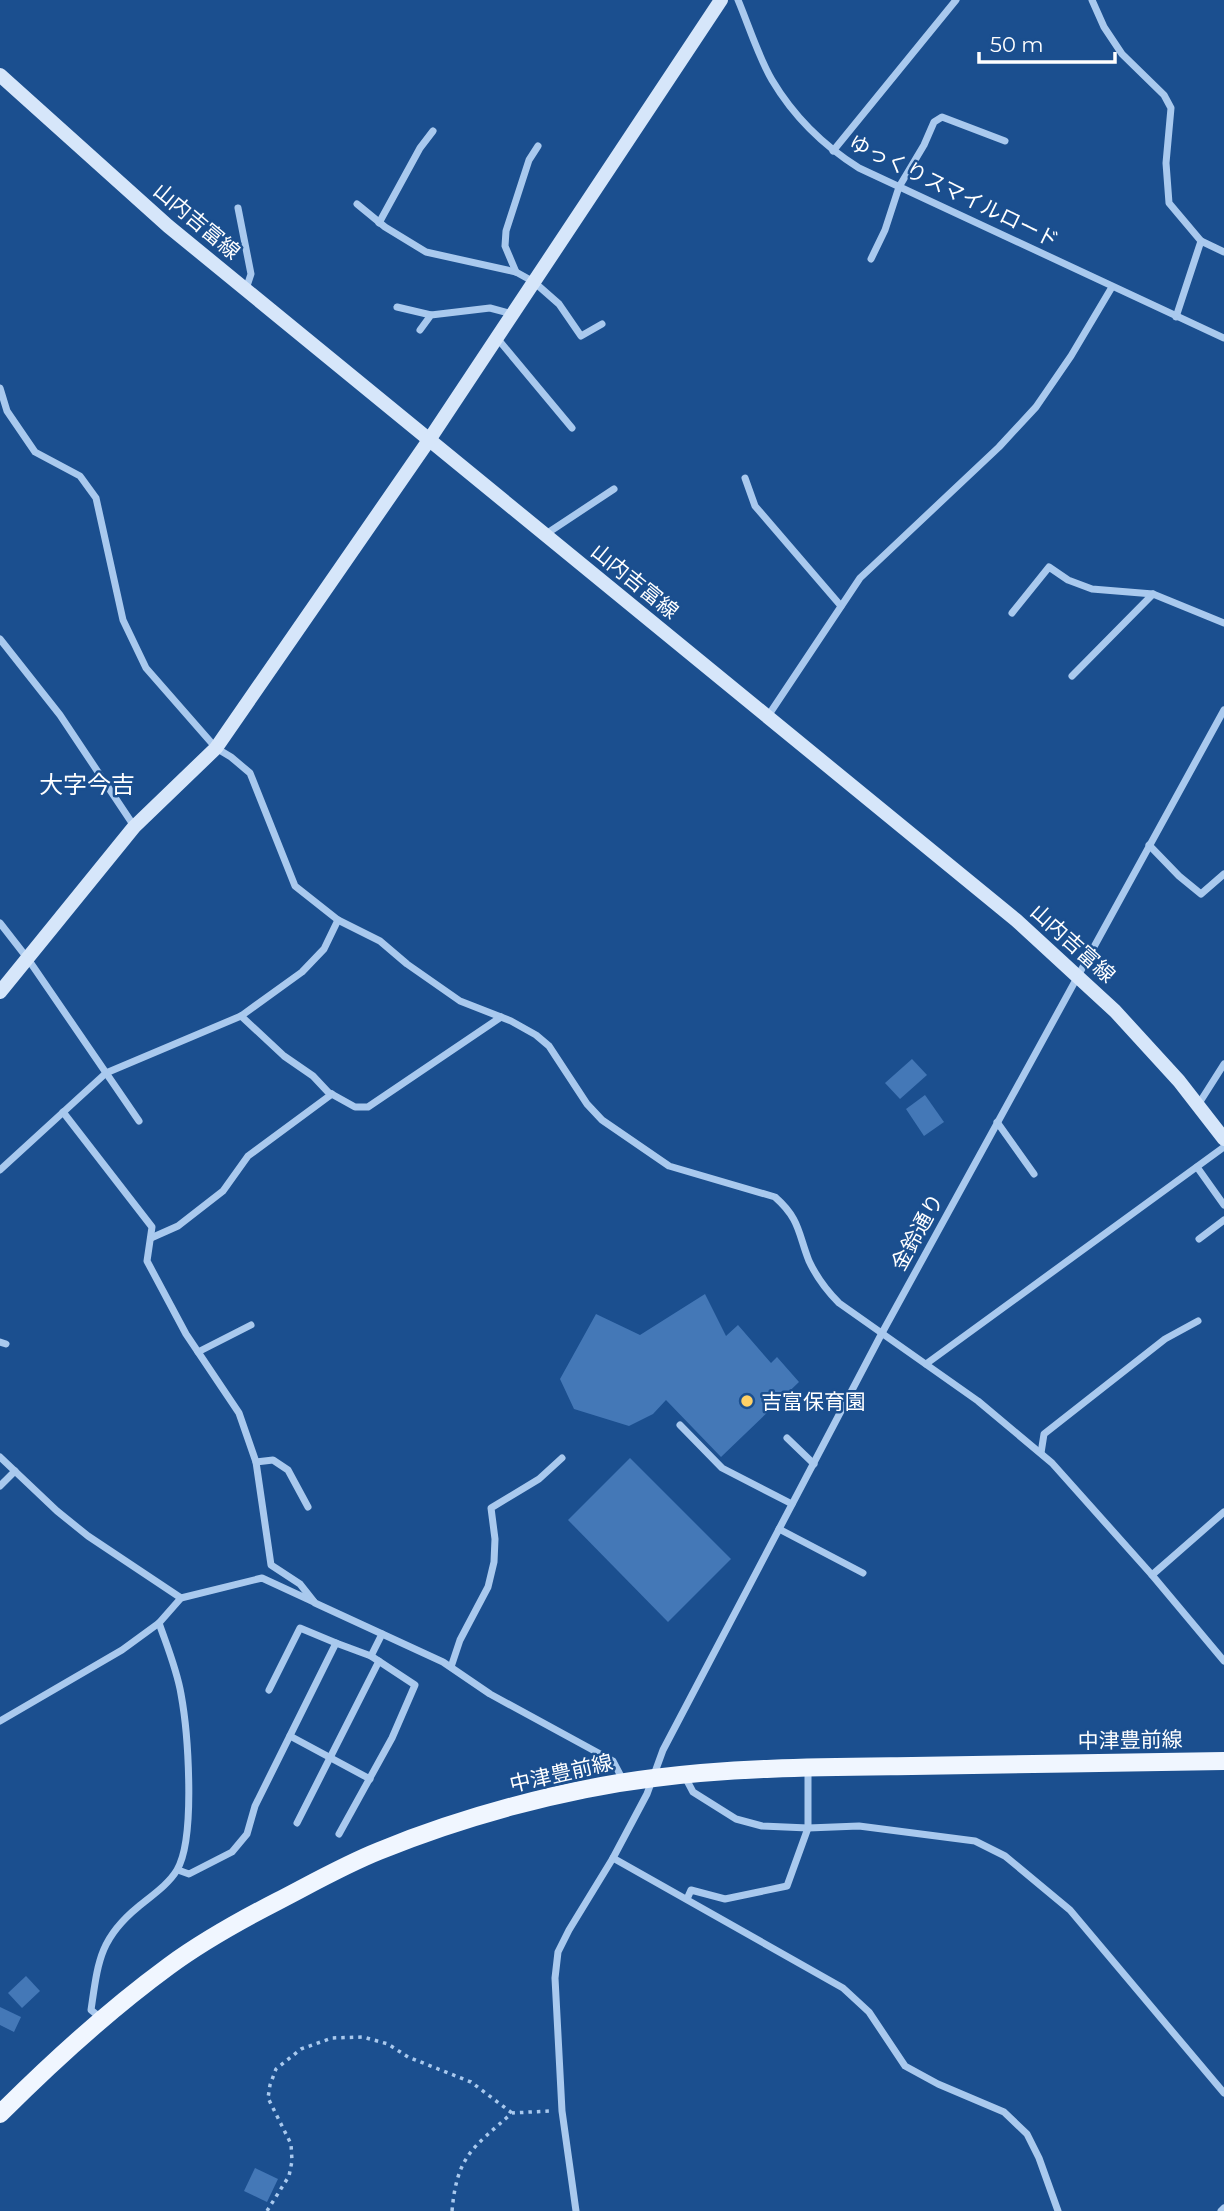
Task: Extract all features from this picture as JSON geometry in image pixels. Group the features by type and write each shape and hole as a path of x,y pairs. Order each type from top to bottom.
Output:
{"main road":[{"path":"0,992 134,827 216,748 429,440 721,0"},
{"name":"山内吉富線","path":"0,75 168,226 1016,920 1115,1011 1224,1139"},
{"name":"中津豊前線","path":"0,2114 101,2019 172,1964 241,1920 377,1852 452,1824 541,1800 624,1782 684,1775 808,1768 1224,1761"}],"street":[{"name":"ゆっくりスマイルロード","path":"738,0 771,79 793,110 833,151 859,168 1224,338"},
{"path":"833,151 956,0"},
{"path":"1092,0 1104,27 1122,54 1164,95 1171,108 1166,163 1169,203 1201,241 1224,252"},
{"path":"871,259 885,230 899,187 934,122 942,117 1004,141"},
{"path":"379,223 433,131"},
{"path":"516,272 505,246 506,231 528,160 538,146"},
{"path":"358,204 379,223 426,252 516,272 534,282 559,304 581,336 602,324"},
{"path":"239,208 251,274 246,290"},
{"path":"1176,317 1201,241"},
{"path":"768,717 860,578 999,447 1036,407 1071,356 1112,287"},
{"path":"397,307 431,315 490,308 512,314"},
{"path":"420,330 431,315"},
{"path":"497,338 572,428"},
{"path":"0,388 7,411 35,452 80,475 96,498 123,620 146,668 216,748 250,773 295,886 338,920 380,941 407,964 460,1001 501,1017 536,1035 549,1046 587,1104 602,1120 669,1166 775,1197 789,1209 796,1220 809,1261 822,1285 839,1303 978,1401 1041,1453 1152,1575 1224,1661"},
{"path":"745,478 755,506 841,606"},
{"path":"545,534 614,489"},
{"path":"1012,613 1049,567 1068,580 1092,589 1153,594 1224,623"},
{"path":"1072,676 1153,594"},
{"path":"0,639 60,715 134,827"},
{"name":"金鈴通り","path":"576,2211 562,2111 555,1978 558,1952 647,1794 663,1750 882,1333 1224,710"},
{"path":"1149,845 1201,894 1224,874"},
{"path":"0,1170 106,1073 241,1016 302,972 324,949 338,920"},
{"path":"0,923 28,959 139,1121"},
{"path":"241,1016 284,1056 313,1076 332,1094 355,1107 368,1107 501,1017"},
{"path":"1198,1106 1224,1064"},
{"path":"151,1238 178,1226 223,1191 248,1156 332,1094"},
{"path":"63,1112 152,1227 147,1261 186,1335 239,1412 256,1462 271,1565 300,1584 315,1602"},
{"path":"997,1122 1034,1174"},
{"path":"926,1364 1224,1147"},
{"path":"1197,1167 1224,1205"},
{"path":"1199,1239 1224,1220"},
{"path":"1041,1453 1044,1434 1165,1339 1198,1321"},
{"path":"198,1352 251,1325"},
{"path":"680,1425 722,1468 792,1504"},
{"path":"787,1438 814,1464"},
{"path":"0,1457 57,1511 88,1536 181,1598"},
{"path":"451,1667 460,1640 488,1587 494,1562 495,1539 491,1508 539,1479 562,1458"},
{"path":"256,1462 273,1460 288,1470 308,1507"},
{"path":"0,1486 15,1471"},
{"path":"1152,1575 1224,1512"},
{"path":"779,1529 863,1573"},
{"path":"0,1721 122,1650 159,1623 181,1598 262,1578 451,1667 490,1694 613,1760 624,1782"},
{"path":"101,2019 91,2010 103,1947 120,1922 162,1888 178,1870 187,1833 189,1773 186,1725 181,1692 159,1623"},
{"path":"269,1690 300,1628 371,1656 415,1685 392,1738 340,1834"},
{"path":"371,1656 382,1634"},
{"path":"178,1870 189,1874 232,1852 247,1835 255,1806 336,1643"},
{"path":"297,1823 379,1661"},
{"path":"290,1736 370,1779"},
{"path":"687,1899 691,1890 725,1899 787,1886 808,1828 808,1768"},
{"path":"684,1775 693,1792 736,1819 762,1826 859,1826 975,1841 1005,1856 1070,1910 1224,2093"},
{"path":"613,1858 843,1988 869,2012 905,2066 938,2084 1004,2112 1027,2134 1039,2158 1058,2211"}],"path":[{"path":"267,2211 289,2176 292,2161 290,2144 268,2098 276,2069 301,2049 332,2038 363,2037 388,2044 408,2056 471,2082 512,2113 562,2111"},
{"path":"452,2211 456,2179 467,2154 512,2113"}],"building":[{"path":"912,1059 927,1075 900,1099 885,1083"},
{"path":"925,1095 944,1122 924,1136 906,1109"},
{"name":"吉富保育園","path":"705,1294 726,1336 738,1325 771,1363 777,1357 799,1382 721,1457 666,1400 653,1414 629,1426 574,1409 560,1379 596,1314 640,1335"},
{"path":"630,1458 731,1559 668,1622 568,1520"},
{"path":"26,1976 40,1991 22,2008 8,1993"},
{"path":"0,2007 21,2017 14,2032 0,2025"},
{"path":"255,2168 278,2179 267,2202 244,2191"}],"place":[{"name":"吉富保育園","path":"747,1401"}],"district":[{"name":"大字今吉","path":"87,784"}]}
